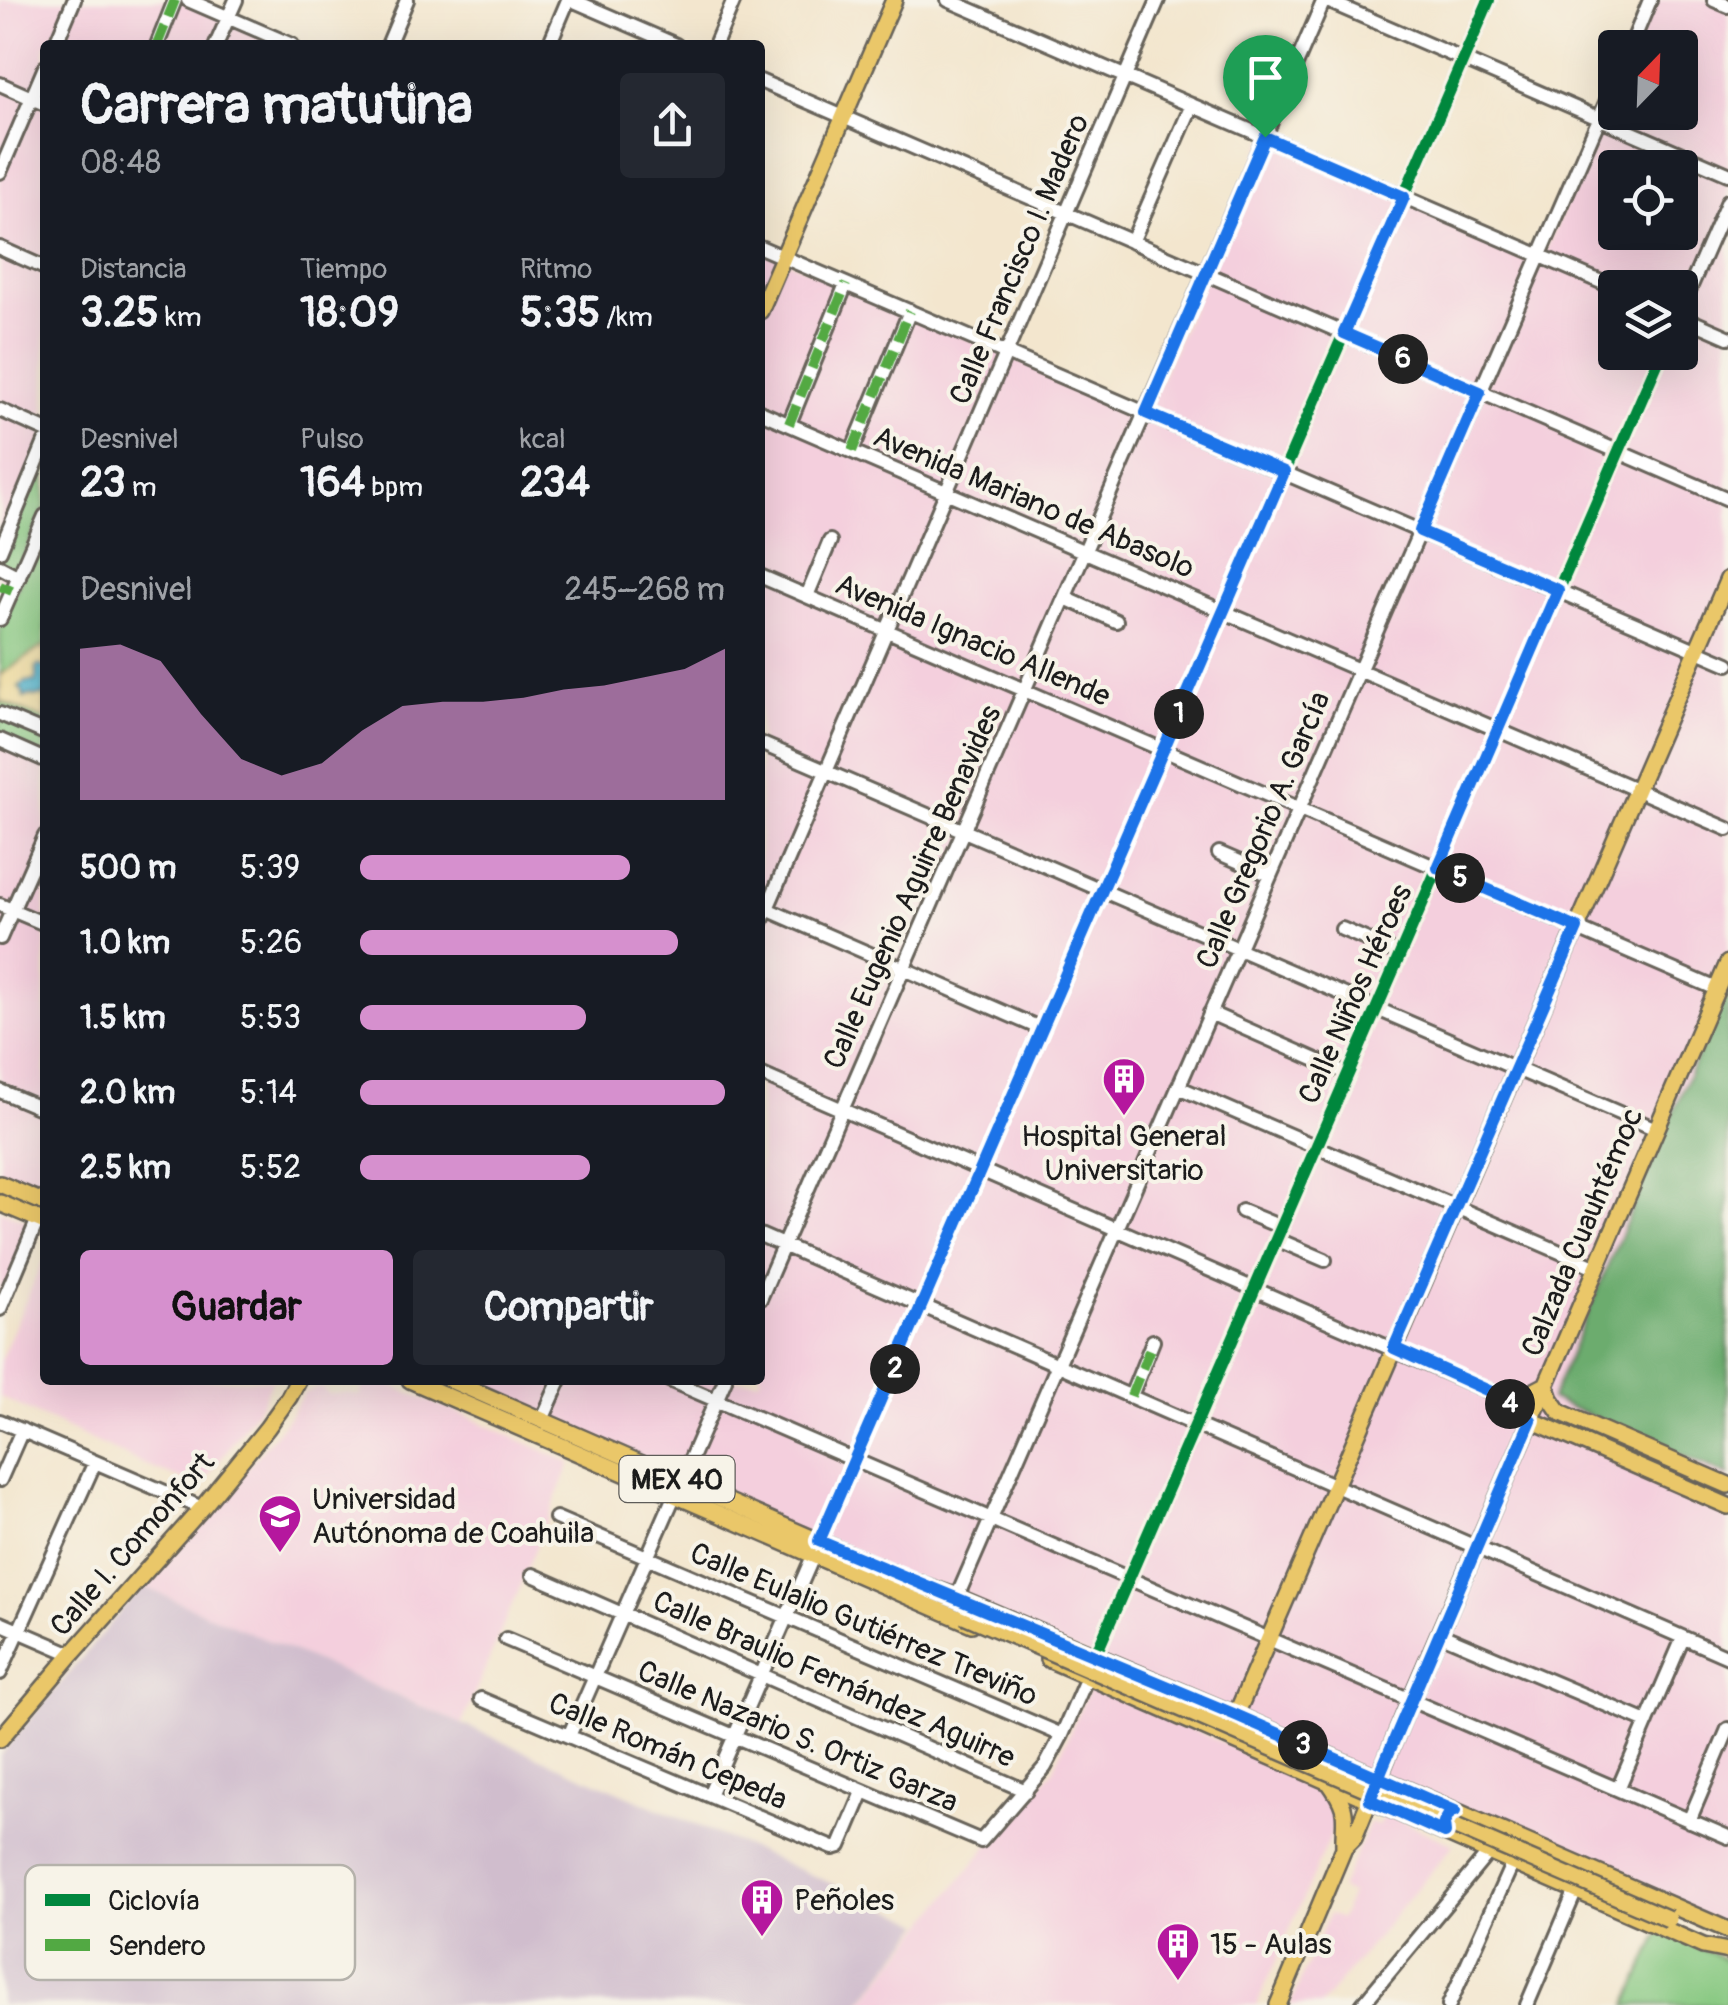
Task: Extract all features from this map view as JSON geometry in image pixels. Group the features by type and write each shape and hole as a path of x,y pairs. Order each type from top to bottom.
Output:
{"main road":[{"path":"765,300 894,0"},
{"path":"1226,1737 1728,579"},
{"name":"Calzada Cuauhtémoc","path":"1282,2004 1344,1848 1354,1838 1728,963"},
{"path":"0,1184 40,1201"},
{"path":"0,1202 40,1220"},
{"name":"Calle I. Comonfort","path":"0,1739 202,1508 267,1428 295,1385"},
{"name":"MEX 40","path":"423,1385 678,1487 900,1584 1087,1677 1702,1946 1728,1950"},
{"name":"MEX 40","path":"462,1385 678,1487"},
{"path":"1500,1396 1527,1395 1546,1386 1560,1412 1728,1485"},
{"path":"1531,1420 1728,1506"},
{"path":"900,1584 1095,1656 1728,1930"},
{"path":"963,1607 1671,1916 1728,1950"},
{"path":"1329,1782 1346,1817 1344,1848"},
{"path":"1445,1833 1446,1818 1455,1811"},
{"path":"1671,1916 1728,1930"}],"street":[{"path":"57,40 74,0"},
{"path":"158,40 175,0"},
{"path":"188,0 280,40"},
{"path":"218,40 236,0"},
{"path":"390,40 407,0"},
{"path":"550,40 570,0 664,40"},
{"path":"717,40 734,0"},
{"path":"948,0 1598,281"},
{"name":"Calle Francisco I. Madero","path":"765,905 826,772 1158,0"},
{"path":"1324,0 1598,118"},
{"name":"Calle Eugenio Aguirre Benavides","path":"765,1286 1324,0"},
{"path":"709,1795 1490,0"},
{"path":"1638,30 1650,0"},
{"path":"1714,0 1728,6"},
{"path":"765,83 1728,499"},
{"path":"0,84 38,101 0,172"},
{"path":"1132,242 1192,105"},
{"name":"Calle Gregorio A. García","path":"963,1607 991,1519 1598,120"},
{"path":"1627,130 1728,174"},
{"path":"1698,272 1728,201"},
{"path":"0,248 40,266"},
{"path":"765,248 1728,664"},
{"path":"789,424 846,284"},
{"path":"852,451 910,311"},
{"path":"1698,322 1728,336"},
{"name":"Calle Niños Héroes","path":"1095,1656 1654,370"},
{"path":"0,410 40,428"},
{"name":"Avenida Mariano de Abasolo","path":"765,414 1728,829"},
{"path":"0,551 40,454"},
{"path":"0,619 6,588 18,576 40,527"},
{"path":"807,596 830,541"},
{"path":"0,567 18,576"},
{"name":"Avenida Ignacio Allende","path":"765,578 1717,989"},
{"path":"1065,598 1116,621"},
{"path":"0,714 40,732"},
{"path":"0,740 40,758"},
{"path":"765,745 1656,1129"},
{"path":"0,938 6,908 40,845"},
{"path":"1220,853 1270,875"},
{"path":"765,907 1042,1029"},
{"path":"6,908 40,922"},
{"path":"1342,929 1400,954"},
{"path":"1210,1014 1348,1074"},
{"path":"765,1076 1394,1348 1500,1396 1531,1420"},
{"path":"1178,1087 1596,1268"},
{"path":"0,1091 40,1108"},
{"path":"1242,1210 1325,1260"},
{"path":"0,1310 40,1225"},
{"path":"765,1237 1728,1657"},
{"path":"1131,1396 1153,1341"},
{"path":"542,1420 558,1385"},
{"path":"681,1385 1728,1837"},
{"path":"570,1736 722,1385"},
{"path":"0,1420 202,1508"},
{"path":"0,1480 22,1430"},
{"path":"0,1673 95,1462"},
{"name":"Calle Eulalio Gutiérrez Treviño","path":"556,1518 1062,1735"},
{"name":"Calle Braulio Fernández Aguirre","path":"532,1574 1026,1791"},
{"path":"0,1623 72,1654"},
{"path":"1439,1634 1647,1722"},
{"path":"1618,1790 1683,1638"},
{"name":"Calle Nazario S. Ortiz Garza","path":"506,1639 980,1841 1026,1791"},
{"path":"1026,1791 1045,1767 1087,1677"},
{"name":"Calle Román Cepeda","path":"481,1698 836,1848 863,1792"},
{"path":"1689,1821 1728,1729"},
{"path":"1362,2005 1490,1852"},
{"path":"1449,2005 1513,1862"},
{"path":"1527,2005 1576,1890"}],"shaded area":[{"path":"0,0 183,0 275,40 40,40 40,1206 0,1189"},
{"path":"1655,0 1728,3 1728,1931 457,1385 765,1385 765,251 1145,415 1265,139 1542,259 1598,130 1698,130 1698,30 1642,30"},
{"path":"0,1210 37,1225 0,1310"},
{"path":"40,1268 40,1385 270,1385 262,1402 201,1486 154,1469 0,1397 0,1361"},
{"path":"364,1385 389,1385 571,1463 462,1724 142,1586 223,1497 304,1393 320,1387 329,1394 359,1396"},
{"path":"142,1586 923,1923 859,2005 0,2005 0,1755"},
{"path":"1090,1686 1307,1779 1325,1790 1334,1807 1336,1822 1257,2005 860,2005 1052,1772"},
{"path":"1383,1813 1454,1844 1321,2005 1290,2005 1329,1914 1340,1919 1351,1894 1340,1889 1370,1822 1379,1825"}],"green space":[{"path":"40,459 40,519 17,571 0,564"},
{"path":"40,535 40,754 0,736 0,627"},
{"path":"1728,983 1728,1476 1551,1399"},
{"path":"1661,1929 1728,1961 1728,2005 1627,2005"}],"sand":[{"path":"40,648 40,718 0,701 0,675"}],"water":[{"path":"40,666 40,696 24,698 19,687 36,681 36,667"}],"marked path":[{"path":"159,40 175,0"},
{"path":"789,424 846,284"},
{"path":"852,451 910,311"},
{"path":"0,586 12,591"},
{"path":"1131,1396 1153,1341"}],"cycle path":[{"path":"819,1541 1489,0"},
{"path":"1095,1656 1654,370"}],"place":[{"name":"Hospital General Universitario","path":"1124,1117"},
{"name":"Universidad Autónoma de Coahuila","path":"280,1554"},
{"name":"Peñoles","path":"762,1938"},
{"name":"15 - Aulas","path":"1178,1982"}],"route":[{"path":"1265,137 1146,413 1284,472 819,1541 1236,1715 1308,1746 1379,1778 1455,1811 1446,1818 1445,1833 1370,1800 1379,1778 1381,1771 1411,1700 1531,1420 1500,1396 1394,1348 1577,928 1438,868 1558,590 1420,531 1480,392 1344,333 1404,197 1265,137"}]}
